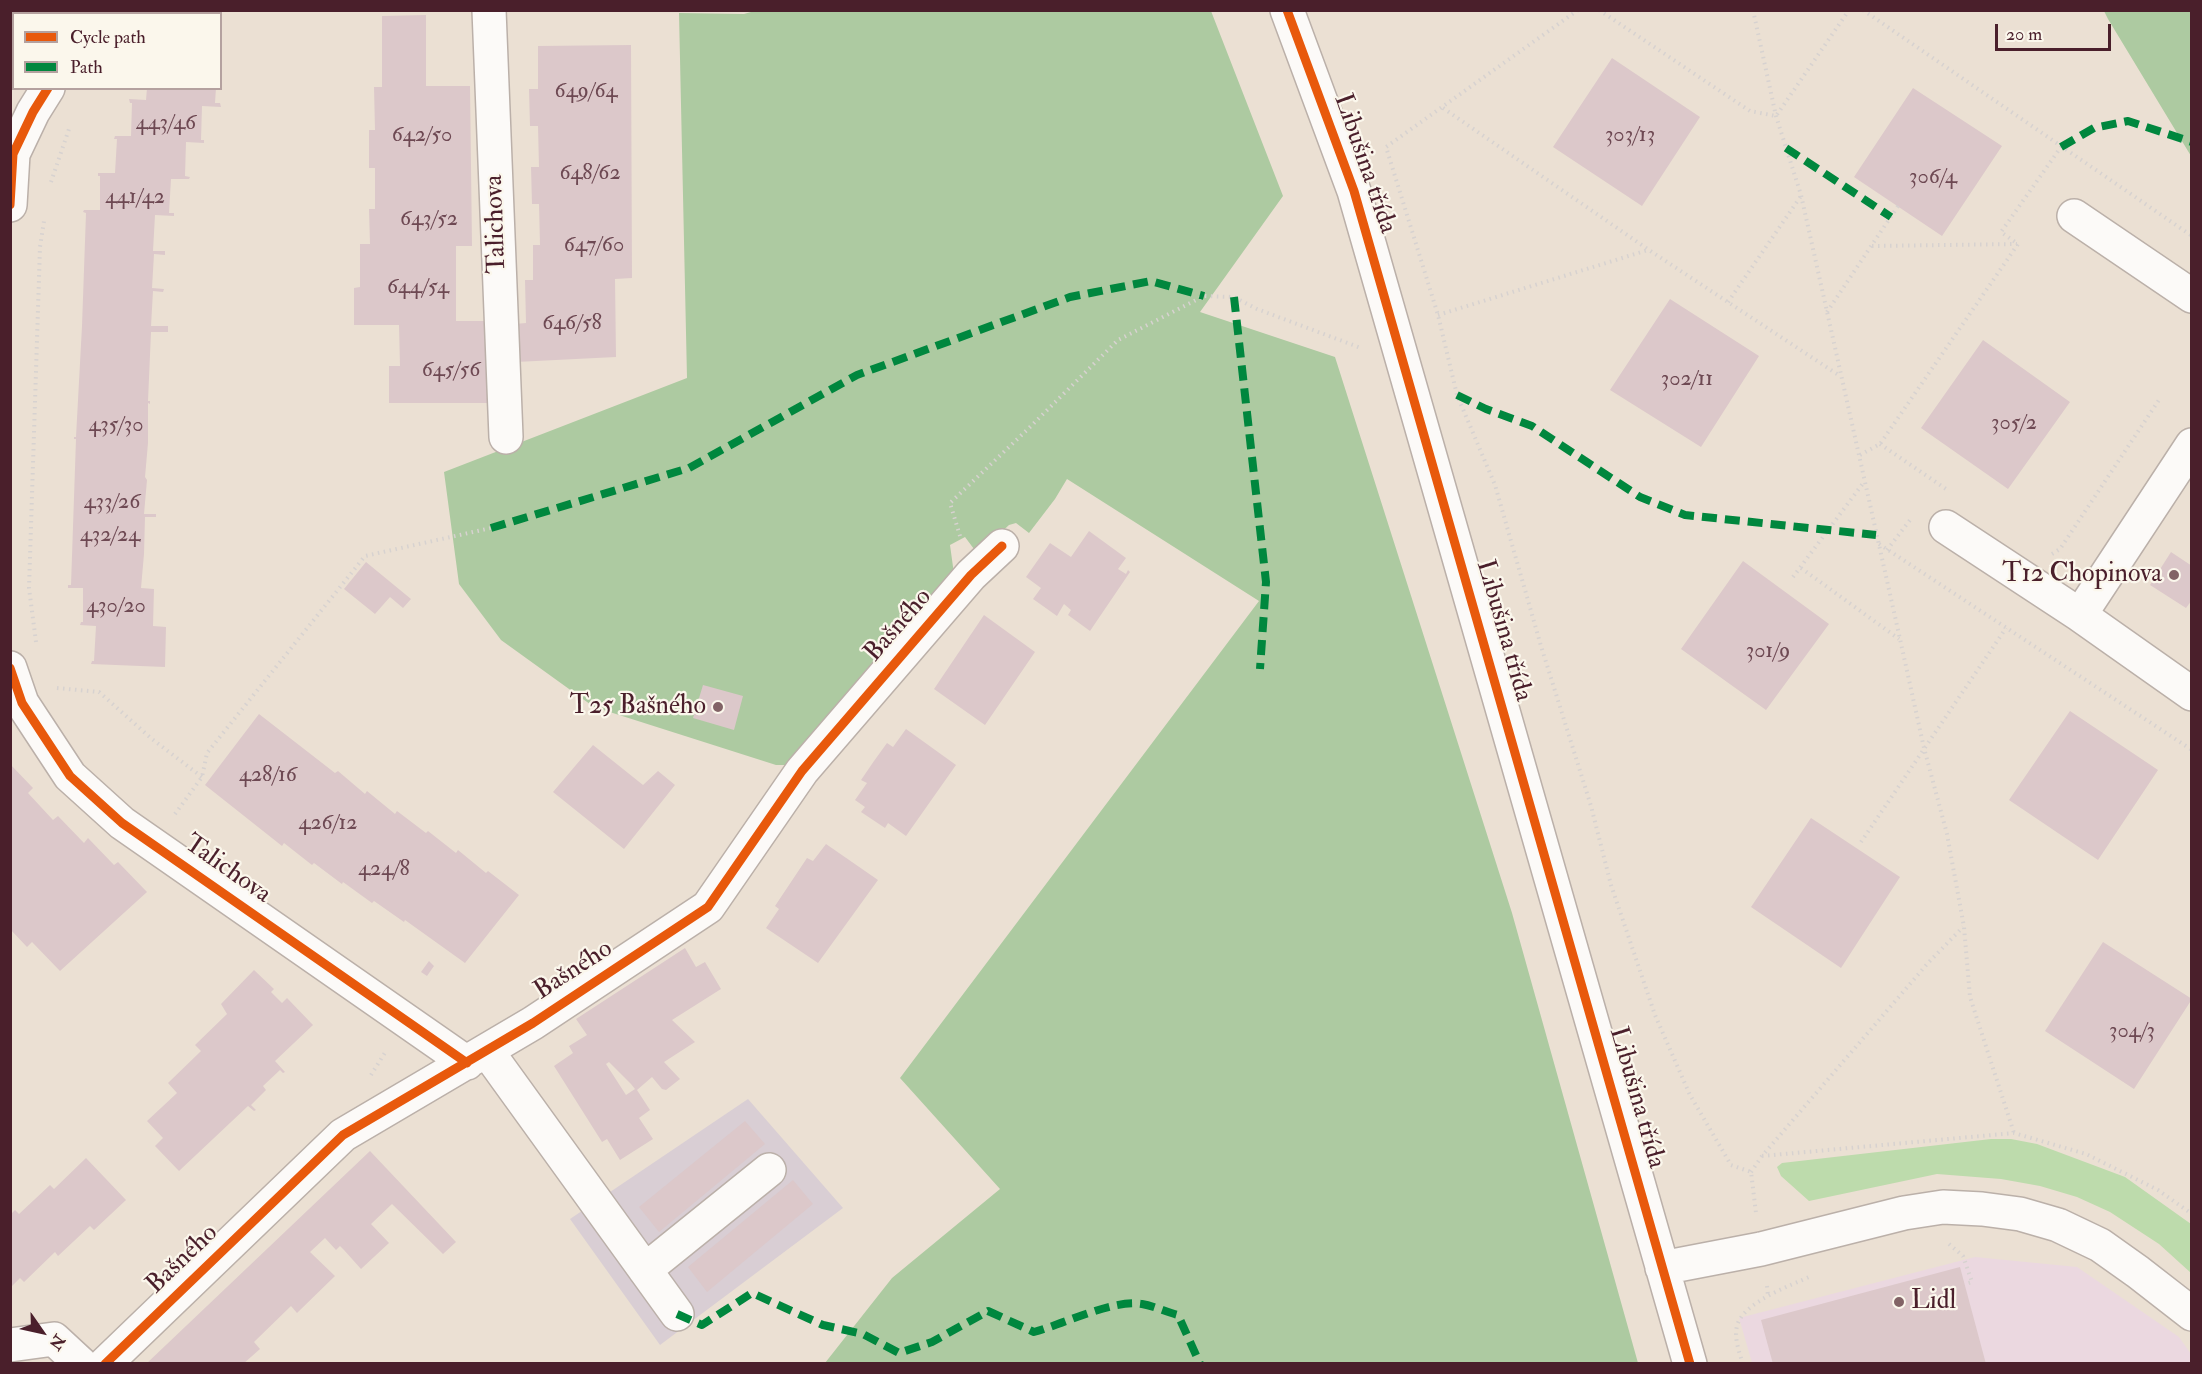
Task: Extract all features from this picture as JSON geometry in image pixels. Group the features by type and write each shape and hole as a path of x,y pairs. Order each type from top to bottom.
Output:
{"street":[{"name":"Talichova","path":"489,10 506,437"},
{"name":"Libušina třída","path":"1287,10 1354,191 1690,1364"},
{"path":"10,205 13,154 33,112 47,90"},
{"path":"2074,216 2192,296"},
{"path":"2080,615 2192,446"},
{"path":"1946,527 2080,615 2192,694"},
{"name":"Bašného","path":"105,1364 343,1135 533,1023 708,907 802,771 971,575 1002,546"},
{"name":"Talichova","path":"10,668 22,703 69,776 122,823 406,1021 477,1057"},
{"path":"477,1057 677,1314"},
{"path":"645,1270 768,1170"},
{"path":"1662,1268 1761,1249 1904,1213 1943,1207 1982,1209 2020,1214 2058,1225 2100,1245 2192,1314"},
{"path":"10,1345 54,1339 81,1364"}],"path":[{"path":"1578,10 1386,147 1438,315 1457,395 1495,485 1591,806 1611,885 1654,1015 1690,1095 1731,1165 1751,1172"},
{"path":"1599,10 1750,111 1776,116"},
{"path":"1753,10 1776,116 1801,195 1899,639 1947,834 1964,927 1970,997 2014,1132"},
{"path":"1776,116 1849,10"},
{"path":"1863,10 2192,236"},
{"path":"1443,108 1649,250 1840,376"},
{"path":"50,184 72,122"},
{"path":"2018,244 2001,232 2061,147"},
{"path":"1728,302 1801,195"},
{"path":"1827,313 1898,206"},
{"path":"37,647 29,588 40,247 45,215"},
{"path":"1872,246 2018,244"},
{"path":"1860,455 1880,444 2018,244"},
{"path":"1438,315 1649,250"},
{"path":"971,575 950,503 1029,429 1118,340 1204,296 1234,297 1257,309 1403,365"},
{"path":"2046,557 2060,549 2159,400"},
{"path":"1880,444 1958,497"},
{"path":"1793,577 1865,481"},
{"path":"170,821 202,777 207,753 365,556 491,528"},
{"path":"1878,544 2192,750"},
{"path":"1801,568 1899,639"},
{"path":"1861,842 2006,628"},
{"path":"55,691 53,687 99,692 152,739 202,777"},
{"path":"1768,1296 1751,1172 1762,1156 1928,963 1964,927"},
{"path":"368,1080 406,1021"},
{"path":"1762,1156 2014,1132 2086,1154 2158,1190 2192,1214"},
{"path":"1939,1241 1949,1244 1963,1256 1972,1282 1965,1284"},
{"path":"1743,1364 1736,1335 1742,1314 1768,1296 1820,1272"}],"shaded area":[{"path":"748,1099 843,1208 660,1345 570,1219"},
{"path":"1975,1257 2077,1267 2179,1337 2191,1354 2191,1363 1752,1363 1739,1318"}],"green space":[{"path":"758,10 1211,11 1283,196 1200,312 1335,357 1512,913 1638,1363 825,1363 892,1278 1000,1189 900,1078 1259,601 1067,479 1029,533 1016,523 1009,525 980,552 974,549 965,537 950,545 954,574 789,765 776,765 594,707 501,640 459,584 444,472 687,378 679,13 744,14"},
{"path":"2104,11 2191,11 2191,156 2108,19"},
{"path":"1991,1139 2011,1139 2037,1144 2125,1177 2191,1224 2191,1273 2159,1244 2110,1212 2077,1197 2040,1186 2001,1179 1937,1174 1809,1201 1781,1176 1777,1167 1782,1163"}],"building":[{"path":"426,15 426,86 470,86 472,246 456,246 456,321 490,321 492,403 389,403 389,366 400,366 399,325 354,325 354,288 360,287 360,244 370,244 369,209 375,209 375,168 369,168 369,130 375,130 374,87 382,87 382,16"},
{"path":"631,45 632,278 615,279 616,357 516,362 515,324 526,323 525,280 533,280 533,245 540,245 539,204 532,204 531,167 539,167 538,126 530,126 529,89 538,89 538,46"},
{"path":"1612,58 1700,117 1642,206 1553,147"},
{"path":"1913,88 2002,146 1942,236 1854,177"},
{"path":"147,90 216,90 215,103 220,103 221,107 202,106 201,140 204,140 204,143 186,142 185,176 190,177 189,179 171,179 169,213 174,213 174,216 155,215 153,251 165,251 165,255 154,254 152,288 164,289 163,292 153,291 151,326 168,326 168,332 151,332 144,514 156,514 156,517 145,517 141,588 154,589 153,626 166,627 165,667 91,664 94,661 96,626 80,625 83,622 83,588 68,588 68,585 71,585 76,439 74,437 76,437 82,326 86,213 83,212 84,210 100,210 100,176 98,173 115,173 117,139 114,139 115,136 131,136 132,103 129,99 146,100"},
{"path":"1670,299 1759,356 1701,447 1610,390"},
{"path":"1983,340 2070,402 2008,489 1921,428"},
{"path":"1089,531 1126,558 1118,569 1126,574 1128,570 1130,572 1090,631 1068,615 1071,610 1064,604 1057,616 1033,599 1041,588 1026,577 1050,543 1071,557"},
{"name":"T12 Chopinova","path":"2171,552 2192,566 2192,600 2186,608 2150,585"},
{"path":"1743,561 1829,624 1766,710 1681,649"},
{"path":"366,562 411,599 403,608 390,597 375,614 344,589"},
{"path":"984,615 1035,652 985,725 934,689"},
{"name":"T25 Bašného","path":"703,685 743,696 734,730 693,718"},
{"path":"2070,711 2158,770 2098,860 2009,800"},
{"path":"259,714 335,773 338,771 365,794 367,791 395,814 397,811 456,853 458,850 486,873 488,871 519,895 465,963 405,920 404,922 374,901 372,903 314,863 312,865 284,843 282,846 205,785"},
{"path":"906,729 956,765 906,836 888,823 885,828 861,812 865,807 855,800 867,783 861,780 874,761 887,743 893,747"},
{"path":"593,745 643,785 658,771 675,785 624,849 553,792"},
{"path":"10,764 33,788 28,793 53,820 58,816 84,843 88,838 114,865 118,862 147,892 60,971 32,942 27,947 10,929"},
{"path":"1811,818 1900,877 1841,968 1751,907"},
{"path":"826,844 878,880 818,963 766,928 779,909 775,906 807,858 813,861"},
{"path":"2103,942 2192,999 2134,1089 2045,1031"},
{"path":"685,948 696,967 705,962 721,989 672,1020 695,1042 664,1062 680,1079 666,1090 662,1089 652,1077 637,1090 650,1110 639,1118 653,1139 620,1160 607,1139 602,1142 554,1066 573,1053 569,1046 587,1035 576,1019","holes":["609,1062 635,1089 626,1095 606,1064"]},
{"path":"429,961 434,966 427,976 421,972"},
{"path":"254,970 274,989 271,992 282,1003 287,998 313,1025 275,1061 285,1072 280,1070 263,1086 266,1090 251,1105 256,1110 248,1106 179,1171 155,1146 163,1138 147,1121 177,1093 168,1083 201,1051 195,1045 227,1014 221,1004"},
{"path":"745,1121 765,1144 659,1232 639,1207"},
{"path":"370,1151 456,1242 443,1254 392,1204 371,1224 389,1243 361,1269 340,1246 336,1250 325,1238 310,1252 335,1276 297,1313 291,1306 254,1342 260,1349 243,1364 146,1364"},
{"path":"86,1158 126,1200 94,1230 90,1226 58,1256 55,1252 24,1282 20,1278 10,1288 10,1215 15,1210 19,1214 50,1185 54,1189"},
{"path":"793,1180 813,1204 707,1292 688,1267"},
{"name":"Lidl","path":"1960,1267 1986,1364 1773,1364 1761,1320"}],"marked path":[{"path":"2061,147 2094,128 2128,121 2192,142"},
{"path":"1786,148 1891,217"},
{"path":"491,528 689,468 857,375 1070,297 1151,281 1204,296"},
{"path":"1234,297 1266,582 1260,669"},
{"path":"1457,395 1486,409 1532,426 1640,497 1685,515 1876,535"},
{"path":"677,1314 702,1325 752,1293 823,1325 863,1334 899,1353 932,1342 988,1311 1034,1332 1117,1305 1142,1304 1178,1315 1200,1364"}],"cycle path":[{"path":"1287,10 1354,191 1690,1364"},
{"path":"10,205 13,154 33,112 47,90"},
{"path":"105,1364 343,1135 533,1023 708,907 802,771 971,575 1002,546"},
{"path":"10,668 22,703 70,776 122,823 467,1063"}],"place":[{"name":"T12 Chopinova","path":"2174,575"},
{"name":"T25 Bašného","path":"718,707"},
{"name":"Lidl","path":"1899,1302"}]}
